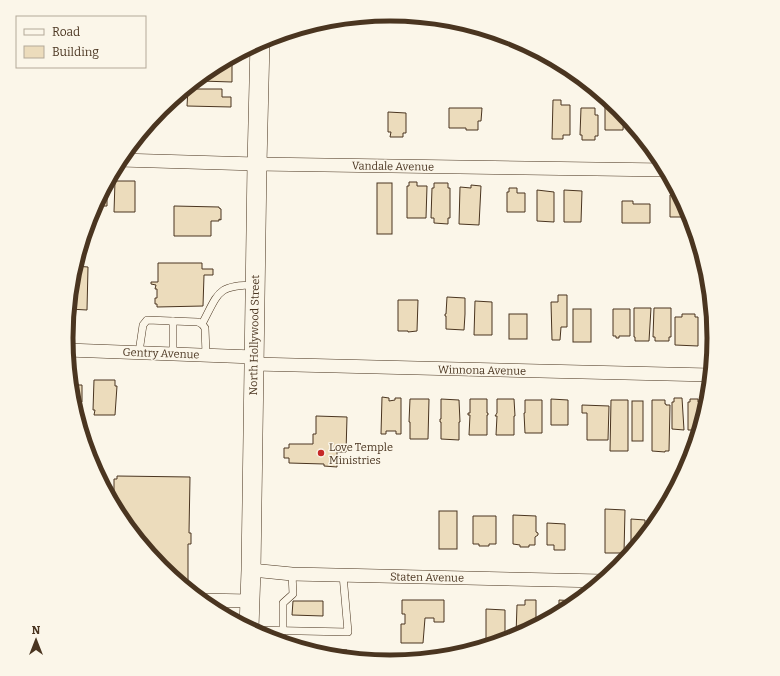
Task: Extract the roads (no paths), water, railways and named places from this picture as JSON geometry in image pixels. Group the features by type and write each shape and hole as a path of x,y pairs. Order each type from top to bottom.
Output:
{"main road":[{"name":"North Hollywood Street","path":"249,622 260,49"}],"street":[{"name":"Vandale Avenue","path":"127,160 257,164 659,170"},
{"name":"Gentry Avenue","path":"74,350 206,354 254,361"},
{"name":"Winnona Avenue","path":"254,361 704,375"},
{"name":"Staten Avenue","path":"251,570 292,574 593,581"},
{"path":"212,600 250,601"}],"lane":[{"path":"202,324 219,292 226,288 241,285 256,285"},
{"path":"139,352 143,325 147,320 198,322 202,324 206,328 206,354"},
{"path":"172,353 173,321"},
{"path":"283,631 283,603 293,594 292,574"},
{"path":"268,630 348,632 343,575"}],"place":[{"name":"Love Temple Ministries","path":"321,453"}]}
